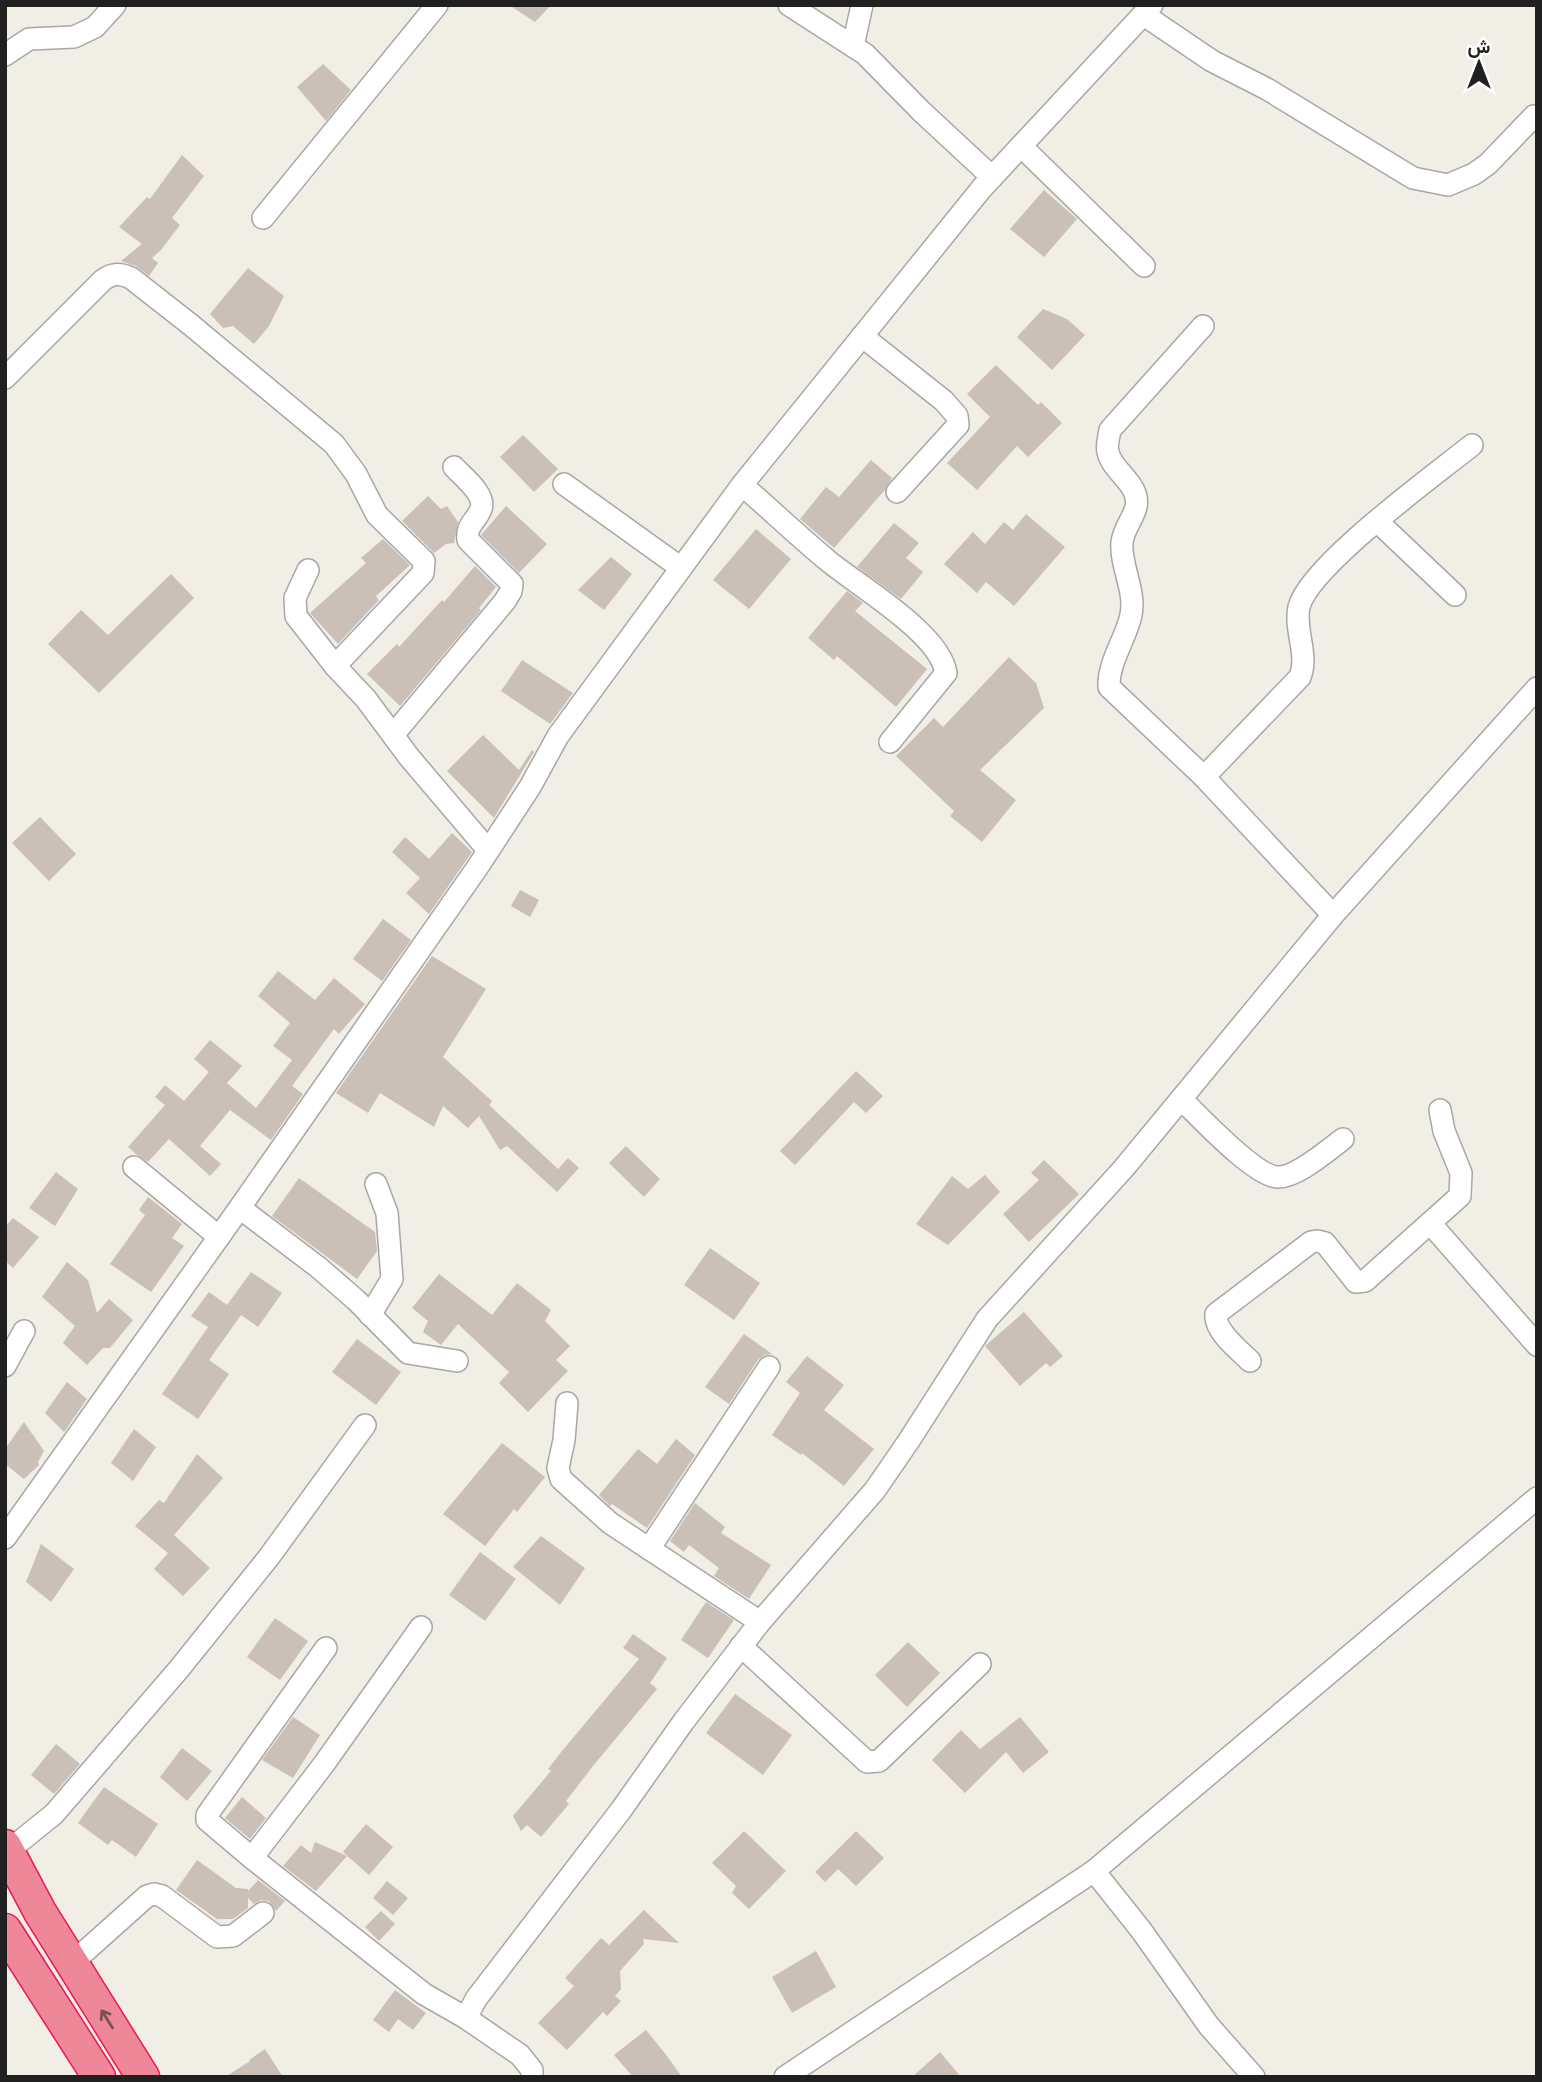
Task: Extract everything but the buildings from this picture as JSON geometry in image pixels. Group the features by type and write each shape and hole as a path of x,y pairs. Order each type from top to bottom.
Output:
{"highway":[{"path":"7,1849 40,1912 143,2077"},
{"path":"5,1930 99,2077"}],"street":[{"path":"5,55 29,39 74,37 94,27 115,5"},
{"path":"263,218 437,5"},
{"path":"789,5 865,54 992,177"},
{"path":"853,46 862,5"},
{"path":"5,1538 240,1208 488,850 530,787 558,736 742,485 992,177 1148,10 1212,61 1267,89 1413,178 1448,185 1474,174 1488,164 1534,116"},
{"path":"1021,146 1144,266"},
{"path":"5,378 103,280 122,274 191,324 316,428 348,460 377,515 424,561 423,573 335,666"},
{"path":"1203,326 1110,430 1107,451 1116,468 1132,486 1136,506 1126,526 1122,543 1132,602 1130,617 1113,665 1110,687 1204,777 1333,915"},
{"path":"862,336 944,401 957,416 958,425 897,492"},
{"path":"1204,777 1300,677 1303,663 1299,608 1307,592 1342,551 1472,445"},
{"path":"393,735 511,591 512,584 468,540 467,533 481,509 481,499 454,467"},
{"path":"564,484 681,568"},
{"path":"742,485 828,561 910,623 944,660 946,673 890,742"},
{"path":"1378,522 1455,594"},
{"path":"309,570 295,598 296,616 488,850"},
{"path":"466,2018 476,1999 621,1810 741,1646 875,1490 986,1319 1124,1168 1333,915 1537,688"},
{"path":"1181,1099 1251,1164 1265,1174 1278,1178 1296,1172 1343,1139"},
{"path":"1250,1361 1219,1328 1215,1321 1216,1314 1311,1242 1325,1243 1356,1282 1364,1281 1460,1196 1461,1173 1444,1131 1440,1110"},
{"path":"134,1167 219,1237"},
{"path":"370,1315 392,1279 387,1213 376,1184"},
{"path":"240,1208 318,1267 408,1353 457,1360"},
{"path":"1430,1223 1537,1345"},
{"path":"5,1366 24,1331"},
{"path":"649,1549 769,1367"},
{"path":"567,1403 564,1440 558,1468 561,1479 610,1523 760,1622"},
{"path":"7,1849 54,1814 179,1669 269,1557 365,1425"},
{"path":"785,2077 1094,1871 1537,1498"},
{"path":"252,1858 324,1764 421,1627"},
{"path":"741,1646 867,1762 872,1763 879,1761 980,1664"},
{"path":"326,1648 207,1815 209,1824 424,1994 466,2018 520,2055 532,2070 531,2077"},
{"path":"1094,1871 1141,1930 1209,2026 1254,2077"},
{"path":"72,1963 146,1896 153,1894 162,1896 217,1937 233,1936 263,1913"}]}
